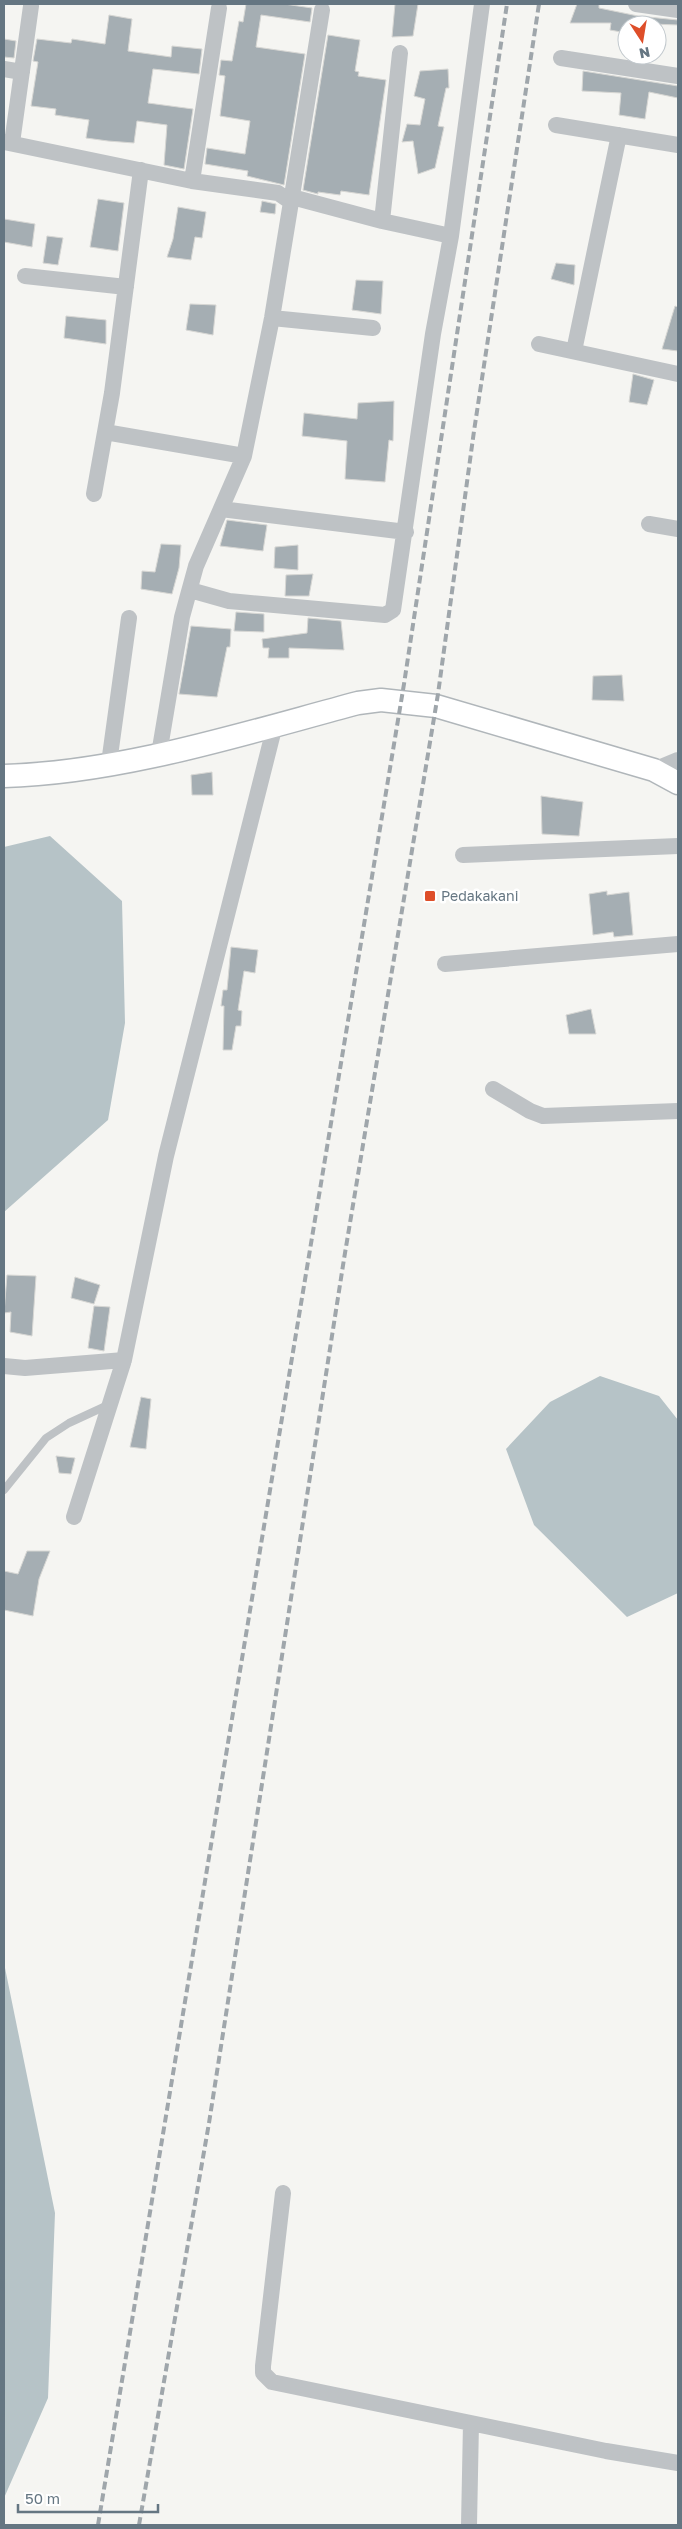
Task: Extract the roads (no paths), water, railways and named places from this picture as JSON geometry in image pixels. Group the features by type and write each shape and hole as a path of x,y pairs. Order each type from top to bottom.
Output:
{"main road":[{"path":"4,776 60,771 159,754 358,703 381,700 436,706 654,770 678,783"}],"street":[{"path":"190,590 229,600 389,614 393,610 406,532 433,334 451,236 482,4"},
{"path":"636,4 678,10"},
{"path":"31,6 22,72 8,142 192,181 278,193 291,200 451,236"},
{"path":"192,181 219,8"},
{"path":"159,754 182,617 196,566 244,456 272,318 322,10"},
{"path":"382,221 400,53"},
{"path":"561,58 678,76"},
{"path":"4,68 22,72"},
{"path":"556,125 678,145"},
{"path":"574,351 619,135"},
{"path":"94,494 105,432 141,170"},
{"path":"25,276 126,287"},
{"path":"272,318 373,328"},
{"path":"539,344 678,374"},
{"path":"105,432 244,456"},
{"path":"221,508 406,532"},
{"path":"649,524 678,529"},
{"path":"109,763 129,618"},
{"path":"74,1517 124,1360 166,1156 275,725"},
{"path":"654,770 678,760"},
{"path":"463,855 678,846"},
{"path":"445,964 678,944"},
{"path":"493,1089 542,1116 678,1111"},
{"path":"4,1366 25,1368 124,1360"},
{"path":"283,2193 263,2366 263,2373 272,2382 471,2423 678,2462"},
{"path":"468,2525 471,2423"}],"lane":[{"path":"4,1490 46,1438 68,1424 110,1404"}],"railway":[{"path":"98,2525 404,684 507,4"},
{"path":"139,2525 209,2123 344,1259 438,694 474,431 539,4"}],"place":[{"name":"Pedakakani","path":"430,896"}]}
